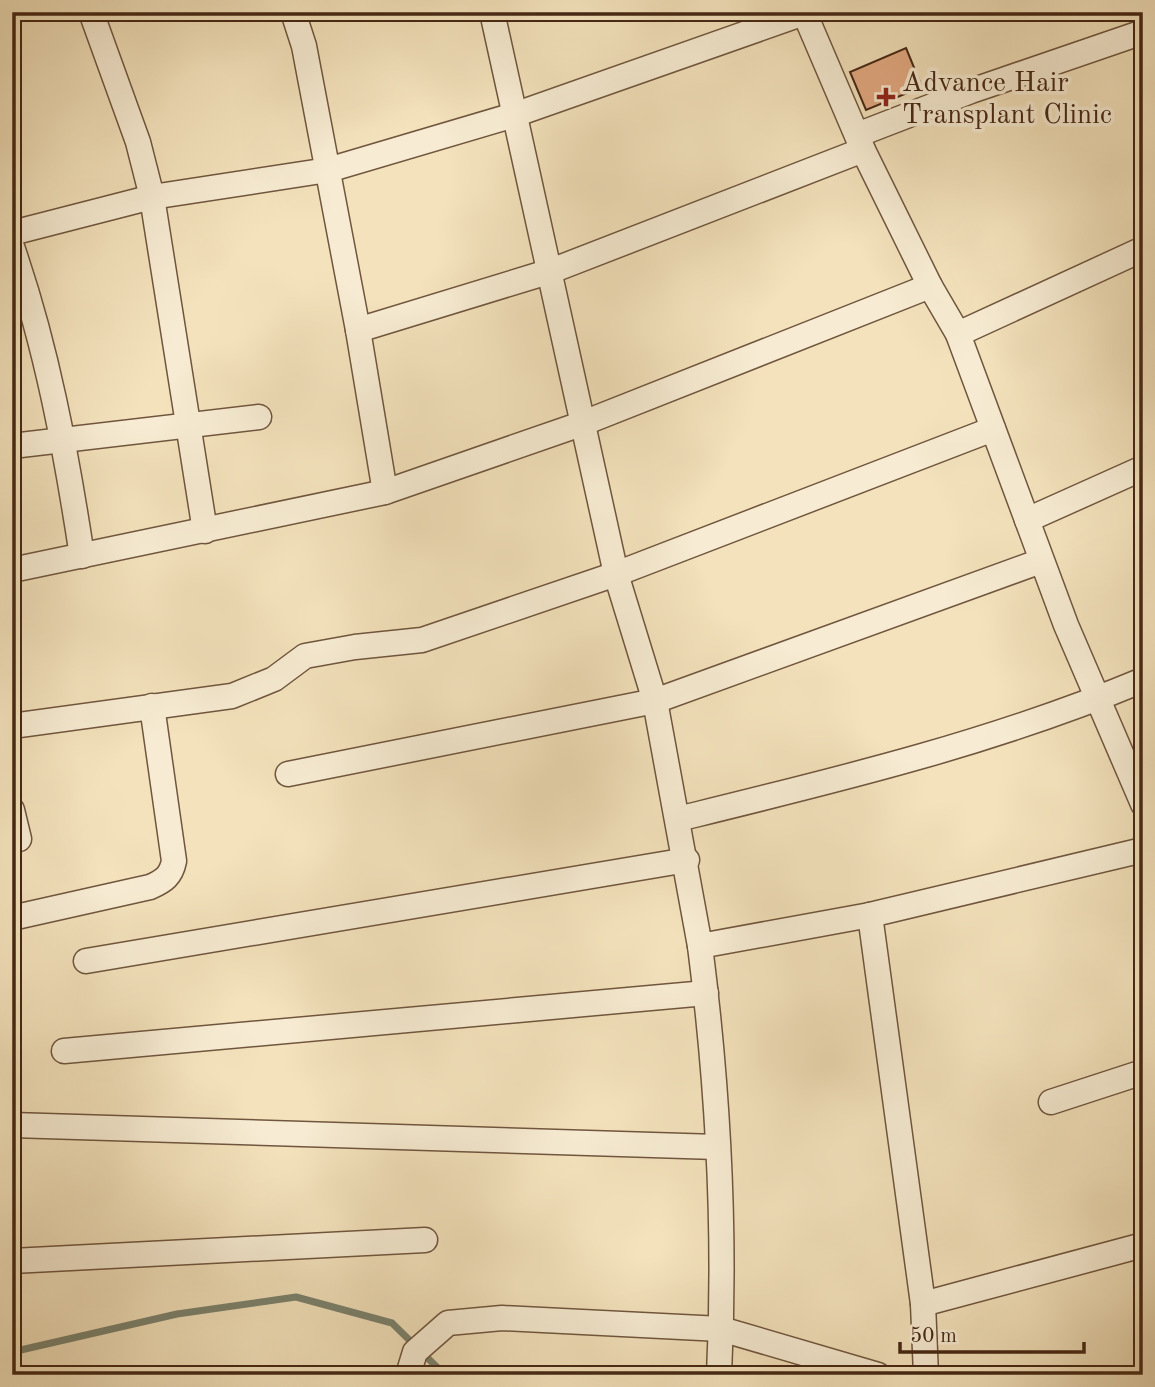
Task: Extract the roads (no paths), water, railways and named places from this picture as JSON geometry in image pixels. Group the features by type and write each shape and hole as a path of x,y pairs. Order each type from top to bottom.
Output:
{"street":[{"path":"91,12 138,142 152,197 205,531"},
{"path":"293,12 304,46 328,170 385,492"},
{"path":"492,12 551,271 581,424 616,574 655,701 687,860 706,993 717,1147 722,1329 719,1375"},
{"path":"12,233 152,197 328,170 514,115 804,13 860,142 930,286 958,334 1041,561 1096,699 1143,804"},
{"path":"358,330 551,271 860,142 971,91 1143,33"},
{"path":"12,247 34,309 64,440 82,556"},
{"path":"958,334 1143,249"},
{"path":"12,570 385,492 581,424 930,286"},
{"path":"12,446 259,417"},
{"path":"12,726 232,696 274,679 305,656 355,647 422,640 616,574 993,429"},
{"path":"1027,520 1143,468"},
{"path":"288,774 655,701 1041,561"},
{"path":"678,819 926,757 1096,699 1143,680"},
{"path":"16,917 150,887 164,881 172,872 174,861 152,706"},
{"path":"12,810 19,839"},
{"path":"701,946 870,915 1143,850"},
{"path":"86,961 687,860"},
{"path":"870,915 923,1304 926,1375"},
{"path":"64,1051 706,993"},
{"path":"1051,1102 1143,1072"},
{"path":"12,1125 717,1147"},
{"path":"12,1261 425,1240"},
{"path":"923,1304 1143,1245"},
{"path":"412,1363 434,1333 448,1323 502,1318 722,1329 878,1375"}],"waterway":[{"path":"12,1352 177,1314 296,1297 392,1323 445,1375"}],"place":[{"name":"Advance Hair Transplant Clinic","path":"886,97"}]}
